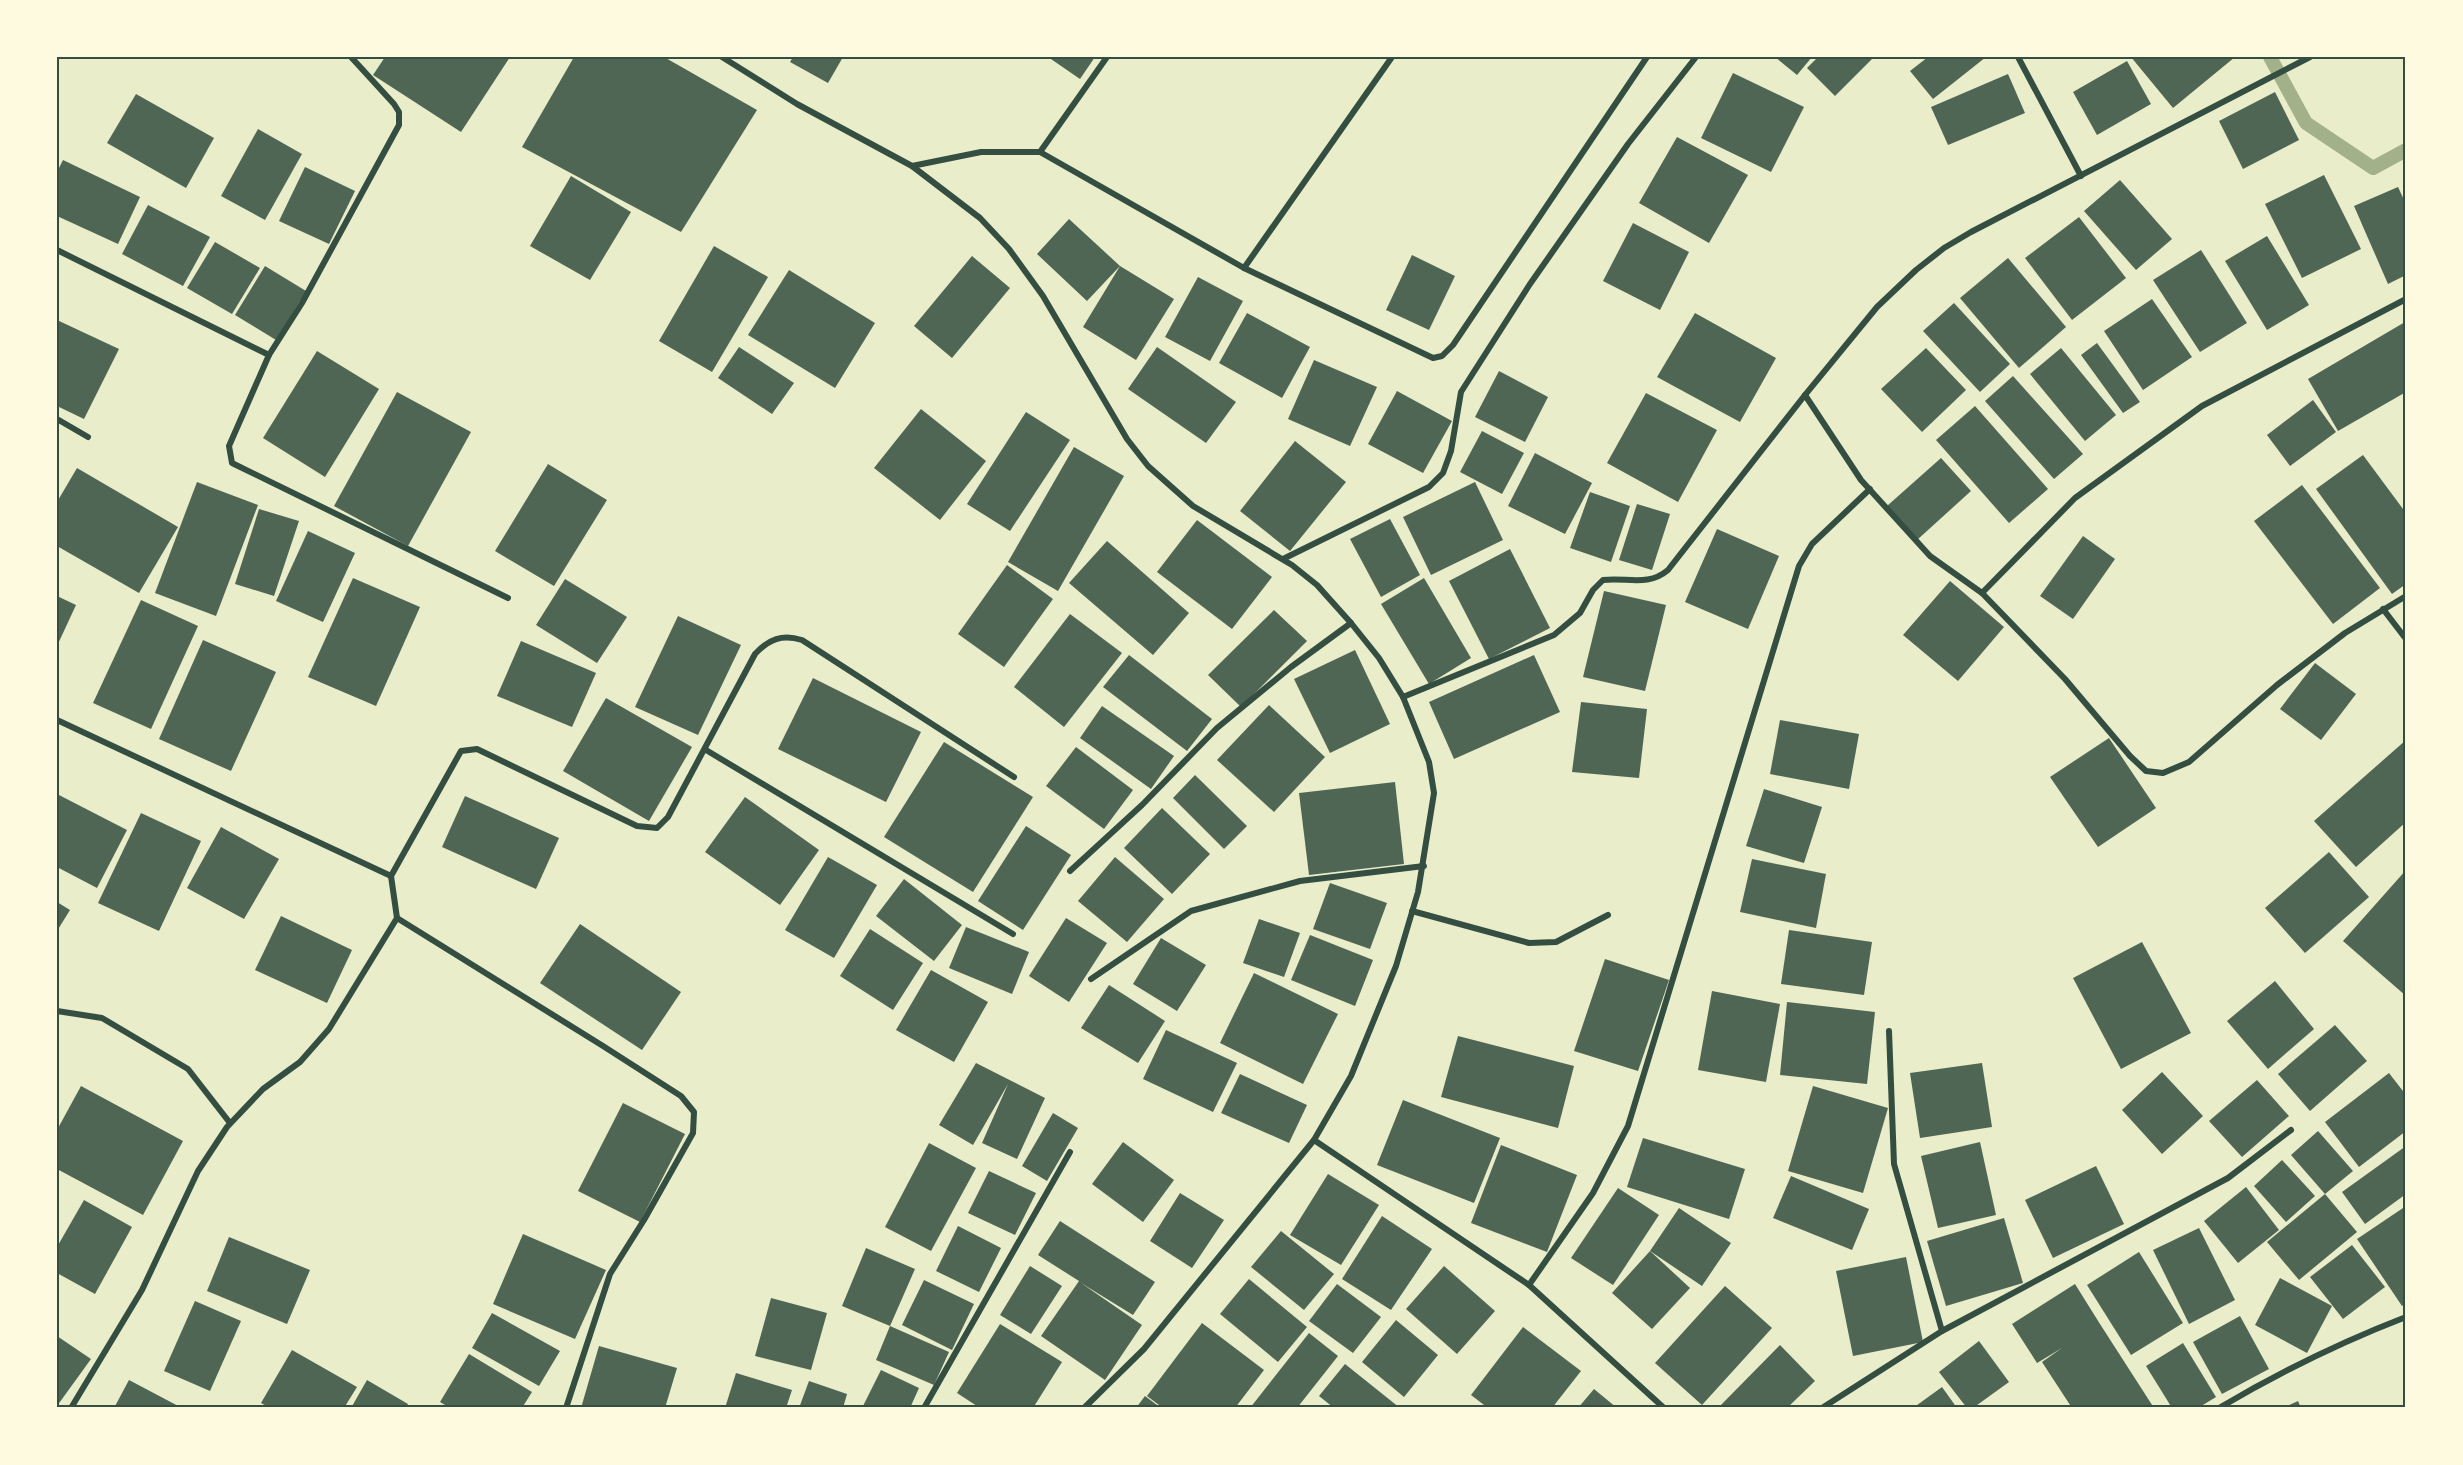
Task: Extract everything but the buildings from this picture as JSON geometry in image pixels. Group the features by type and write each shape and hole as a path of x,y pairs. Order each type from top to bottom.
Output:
{"street":[{"path":"351,57 394,104 399,112 399,126 302,303 269,355 229,446 231,463 508,598"},
{"path":"722,57 797,104 912,166 980,218 1009,249 1043,296 1128,439 1148,466 1192,506 1283,559 1317,585 1379,658 1403,697 1420,735 1434,793 1424,866 1396,966 1351,1076 1314,1140 1144,1349 1084,1408"},
{"path":"1040,152 1107,57"},
{"path":"1244,268 1392,57"},
{"path":"912,166 981,152 1040,152 1244,268 1433,358 1442,356 1453,345 1647,57"},
{"path":"1283,559 1429,487 1443,473 1451,451 1461,392 1530,284 1615,163 1696,57"},
{"path":"2018,57 2081,176"},
{"path":"1403,697 1554,635 1580,614 1593,590 1603,580 1640,581 1659,578 1668,570 1805,394 1877,307 1944,248 2310,57"},
{"path":"57,250 269,355"},
{"path":"1982,593 2075,498 2202,406 2406,299"},
{"path":"1805,394 1870,489 1930,556 1982,593 2065,679 2130,756 2146,771 2163,773 2189,762 2277,684 2345,633 2406,596"},
{"path":"57,419 88,436"},
{"path":"1529,1285 1593,1193 1628,1126 1799,566 1812,544 1870,489"},
{"path":"2383,609 2406,639"},
{"path":"1070,871 1142,805 1217,728 1291,667 1351,623"},
{"path":"71,1408 142,1290 198,1171 230,1123 263,1089 300,1062 329,1029 397,918 391,876 456,756 466,748 477,749 648,830 657,828 668,817 706,750 755,654 765,644 789,636 802,640 1014,777"},
{"path":"57,720 391,876"},
{"path":"706,750 1013,934"},
{"path":"1091,979 1191,911 1300,881 1424,866"},
{"path":"1412,911 1529,943 1556,942 1608,915"},
{"path":"397,918 681,1096 694,1112 693,1133 644,1220 610,1274 566,1408"},
{"path":"57,1011 102,1018 188,1069 230,1123"},
{"path":"1889,1031 1894,1164 1942,1331"},
{"path":"1822,1408 1942,1331 2228,1178 2291,1130"},
{"path":"1314,1140 1529,1285 1664,1408"},
{"path":"924,1408 1070,1152"},
{"path":"2219,1408 2268,1379 2340,1343 2406,1317"}],"waterway":[{"path":"2270,57 2306,123 2373,168 2406,150"}]}
